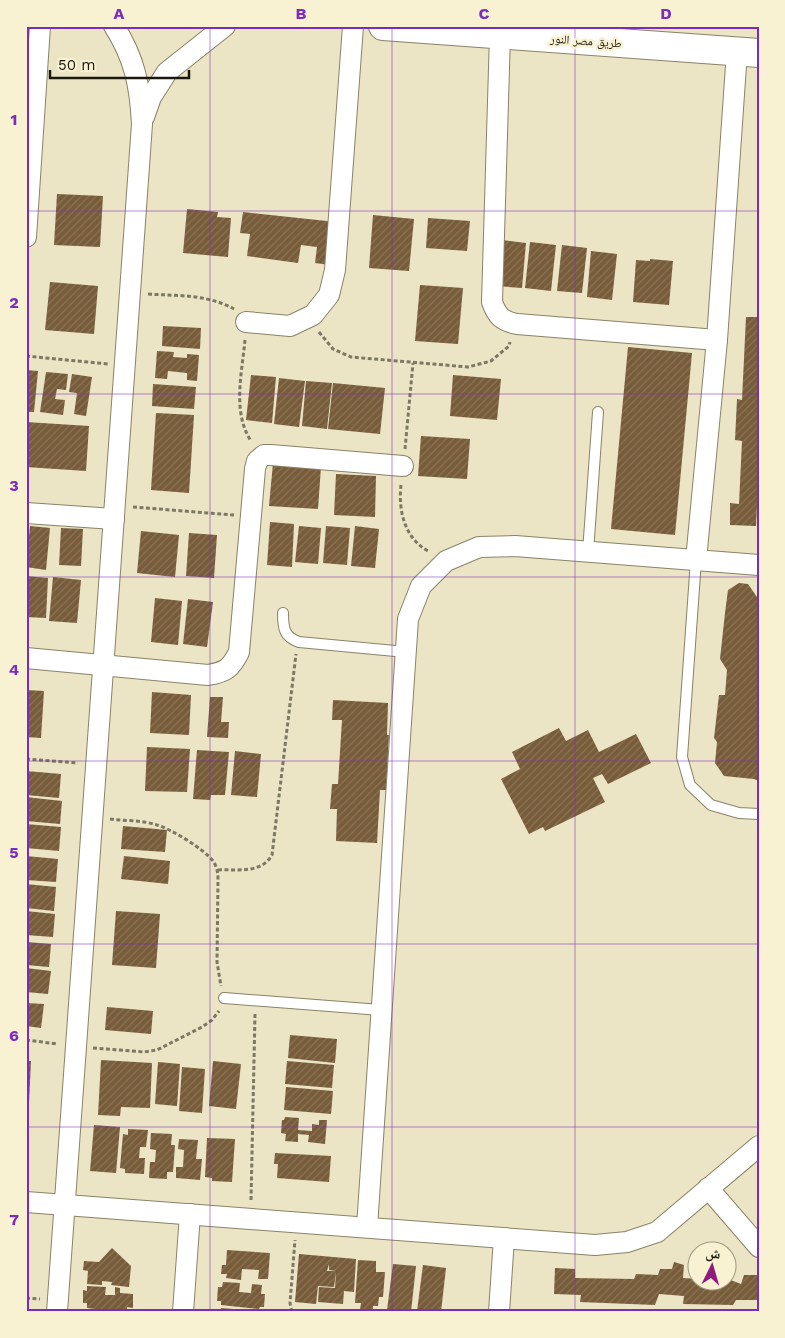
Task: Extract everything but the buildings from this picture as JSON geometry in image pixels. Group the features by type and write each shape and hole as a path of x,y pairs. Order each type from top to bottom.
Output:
{"street":[{"path":"26,236 40,26"},
{"path":"57,1312 142,124 140,90 131,57 114,26"},
{"path":"142,124 151,96 167,72 225,26"},
{"path":"246,322 290,326 313,315 329,295 335,270 353,26"},
{"name":"طريق مصر النور","path":"383,26 748,52"},
{"path":"500,34 492,302 496,314 505,321 517,324 717,340"},
{"path":"696,560 717,340 748,52"},
{"path":"26,658 208,675 222,672 233,664 239,652 257,461 264,455 403,466"},
{"path":"26,513 114,512"},
{"path":"367,1227 408,619 421,586 446,561 479,547 514,546 759,564"},
{"path":"26,1202 595,1245 627,1242 657,1232 759,1146"},
{"path":"708,1188 759,1247"},
{"path":"183,1312 190,1214"},
{"path":"499,1312 504,1238"}],"lane":[{"path":"588,552 598,412"},
{"path":"696,560 682,757 690,785 711,805 739,813 759,814"},
{"path":"283,613 283,627 286,634 299,642 406,652"},
{"path":"224,998 381,1010"}],"path":[{"path":"130,292 220,301 235,309 246,322 240,402 242,422 250,440 264,455"},
{"path":"313,315 319,334 333,349 351,357 468,367 491,361 509,346 517,324"},
{"path":"26,356 124,366"},
{"path":"114,512 251,517"},
{"path":"218,870 259,868 268,863 272,855 293,668 299,642"},
{"path":"26,759 96,764"},
{"path":"26,1040 144,1052 157,1050 212,1020 220,1010 224,998 218,974 218,870 213,861 206,854 170,830 143,822 92,818"},
{"path":"251,1218 256,1000"},
{"path":"292,1312 290,1303 296,1222"}]}
